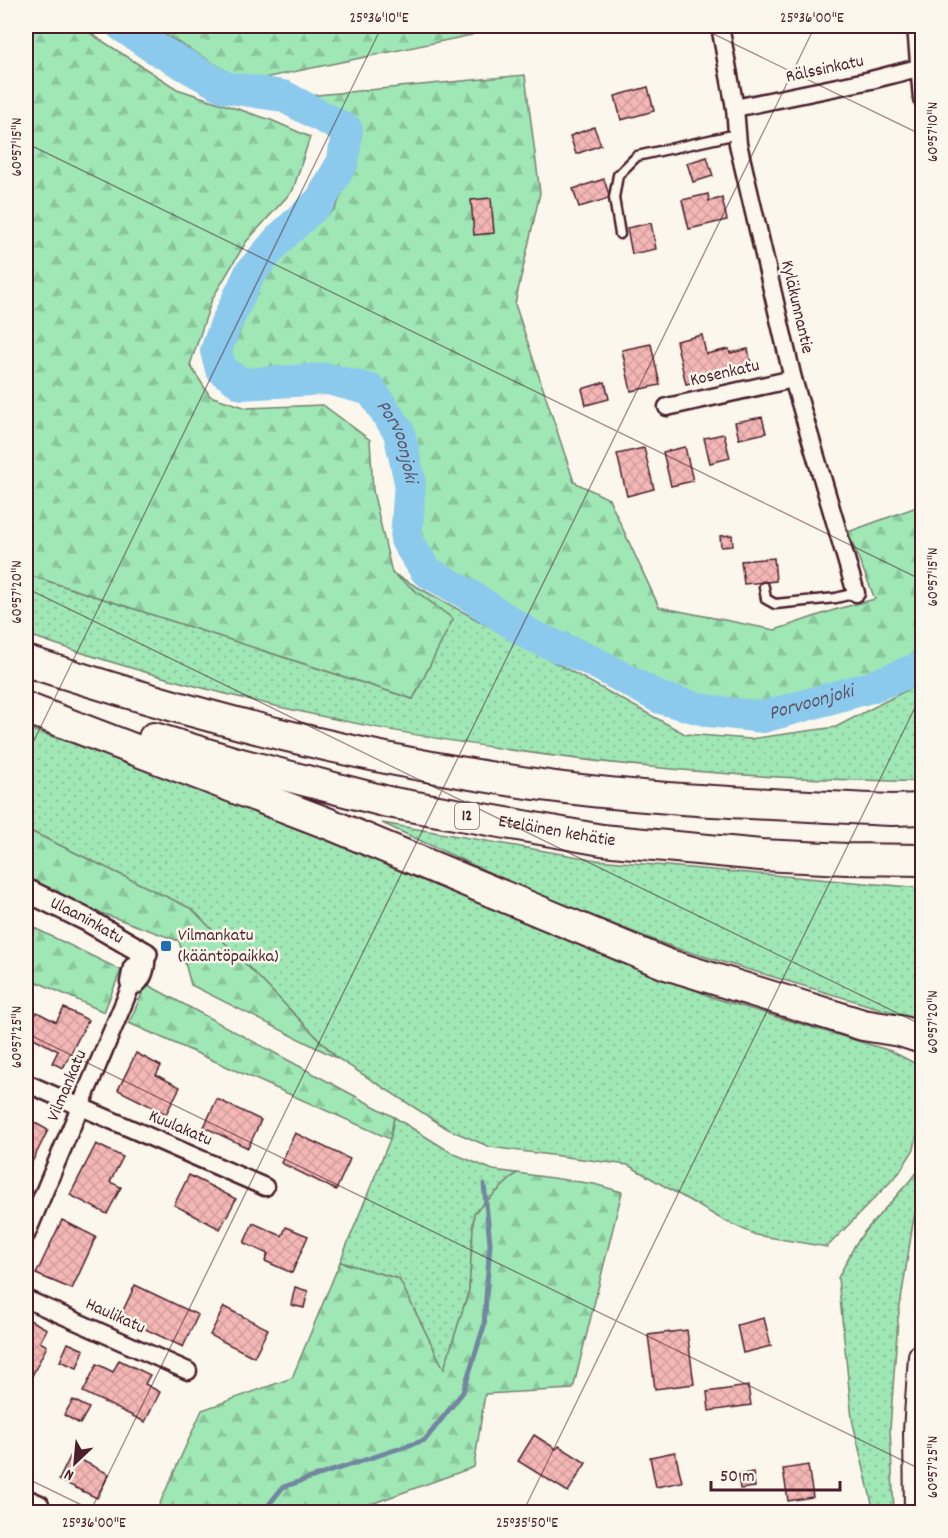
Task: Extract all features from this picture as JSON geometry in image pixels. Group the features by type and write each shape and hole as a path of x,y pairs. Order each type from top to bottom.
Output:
{"highway":[{"path":"26,661 137,697 252,728 399,761 549,786 677,799 892,810 922,809"},
{"name":"Eteläinen kehätie","path":"26,698 237,763 388,801 516,825 602,840 761,855 922,860"},
{"path":"26,708 332,825 666,964 863,1025 900,1031 922,1038"},
{"path":"677,799 922,796"},
{"path":"863,1025 922,1057"}],"main road":[{"path":"918,1512 917,1431 922,1356"}],"street":[{"name":"Kyläkunnantie","path":"720,26 735,108 740,155 793,379 856,593"},
{"path":"916,26 922,99"},
{"name":"Rälssinkatu","path":"735,108 921,68"},
{"name":"Kosenkatu","path":"667,407 793,379"},
{"name":"Ulaaninkatu","path":"26,890 85,919 146,954"},
{"name":"Vilmankatu","path":"26,1235 131,986 129,982 132,967 146,954"},
{"name":"Kuulakatu","path":"26,1083 265,1187"},
{"name":"Haulikatu","path":"26,1299 188,1371"}],"lane":[{"path":"620,234 614,198 618,175 637,156 737,134"},
{"path":"764,586 766,599 774,604 837,598 856,593"}],"green space":[{"path":"26,26 79,26 177,89 271,120 310,137 293,190 246,242 212,299 190,365 210,396 247,408 323,405 370,440 373,491 392,573 453,619 413,699 26,574"},
{"path":"150,26 471,26 472,35 245,82"},
{"path":"525,75 540,193 515,304 574,482 609,499 659,607 775,630 875,599 848,532 922,505 922,657 864,678 754,706 702,698 662,686 595,651 536,629 435,563 419,533 420,482 407,432 381,386 327,368 242,373 233,362 231,352 263,275 286,247 335,209 358,158 361,131 348,119 296,97"},
{"path":"392,573 685,734 750,739 836,727 922,682 922,782 744,775 562,757 471,744 380,728 200,687 26,634 26,574 413,699 452,620"},
{"path":"26,728 177,778 563,934 714,998 891,1051 922,1067 920,1121 914,1149 899,1173 827,1247 756,1235 723,1220 628,1165 490,1147 448,1129 337,1058 192,909 26,829"},
{"path":"382,823 597,860 922,888 922,1021 672,947 534,893"},
{"path":"26,829 192,909 337,1058 191,985 179,941 74,903 26,880"},
{"path":"26,924 121,970 104,1012 26,977"},
{"path":"146,984 394,1117 390,1139 129,1023"},
{"path":"394,1117 452,1153 493,1170 517,1173 474,1213 469,1290 444,1370 399,1279 340,1262 390,1139"},
{"path":"922,1167 922,1183 913,1223 898,1319 890,1429 894,1512 874,1512 852,1419 838,1278 865,1231"},
{"path":"517,1173 594,1184 622,1192 573,1389 485,1394 474,1467 349,1512 156,1512 202,1410 292,1378 340,1262 399,1279 444,1369 469,1290 474,1213"}],"building":[{"path":"648,87 654,111 621,120 615,96"},
{"path":"594,127 601,145 576,154 570,136"},
{"path":"707,157 713,176 693,182 687,163"},
{"path":"604,179 610,198 579,207 573,189"},
{"path":"708,194 709,201 722,198 727,220 689,229 682,200"},
{"path":"491,198 494,233 474,235 471,200"},
{"path":"651,223 656,249 632,254 627,228"},
{"path":"702,335 706,354 729,349 730,353 748,349 752,369 686,384 676,341"},
{"path":"651,344 660,385 631,391 622,350"},
{"path":"605,382 609,399 586,405 582,389"},
{"path":"762,417 766,433 739,439 735,422"},
{"path":"724,434 730,458 710,463 704,438"},
{"path":"685,447 693,481 671,486 663,452"},
{"path":"644,448 654,489 627,496 617,454"},
{"path":"732,535 733,546 721,547 720,536"},
{"path":"774,558 776,581 744,584 741,561"},
{"path":"64,1008 88,1020 63,1068 52,1063 58,1051 26,1034 37,1012 56,1022"},
{"path":"136,1053 161,1066 156,1075 180,1087 166,1114 118,1090"},
{"path":"217,1099 261,1120 248,1148 204,1127"},
{"path":"26,1118 48,1130 29,1168 26,1166"},
{"path":"295,1133 350,1159 336,1190 281,1163"},
{"path":"96,1144 123,1157 110,1182 121,1187 107,1214 70,1195"},
{"path":"189,1175 236,1199 220,1229 174,1205"},
{"path":"62,1220 96,1237 72,1289 36,1274"},
{"path":"253,1223 282,1236 286,1227 308,1236 292,1273 265,1261 268,1254 244,1243"},
{"path":"135,1285 198,1315 183,1347 120,1317"},
{"path":"295,1287 308,1291 304,1308 291,1305"},
{"path":"224,1307 268,1329 254,1357 210,1335"},
{"path":"26,1318 47,1329 40,1342 47,1346 26,1388"},
{"path":"764,1318 771,1346 743,1353 737,1325"},
{"path":"687,1330 694,1384 655,1389 648,1335"},
{"path":"68,1343 84,1350 77,1368 60,1361"},
{"path":"119,1360 150,1375 145,1384 160,1392 145,1422 83,1392 97,1364 113,1372"},
{"path":"748,1386 751,1405 709,1411 707,1392"},
{"path":"73,1400 89,1408 80,1424 64,1415"},
{"path":"534,1435 556,1449 559,1446 586,1463 568,1492 518,1461"},
{"path":"675,1452 682,1482 656,1487 650,1457"},
{"path":"71,1455 109,1474 97,1498 59,1480"},
{"path":"808,1465 813,1497 788,1501 783,1469"},
{"path":"753,1472 755,1487 740,1489 738,1475"}],"waterway":[{"name":"Porvoonjoki","path":"122,26 153,47 224,87 283,96 347,130 343,161 320,201 280,238 250,273 216,351 221,369 242,384 328,379 371,390 399,432 410,482 406,540 426,571 469,595 532,636 590,660 660,698 709,711 763,717 871,687 922,667"},
{"path":"263,1512 283,1487 425,1440 463,1392 484,1326 490,1243 484,1184"}],"place":[{"name":"Vilmankatu (kääntöpaikka)","path":"166,946"}]}
